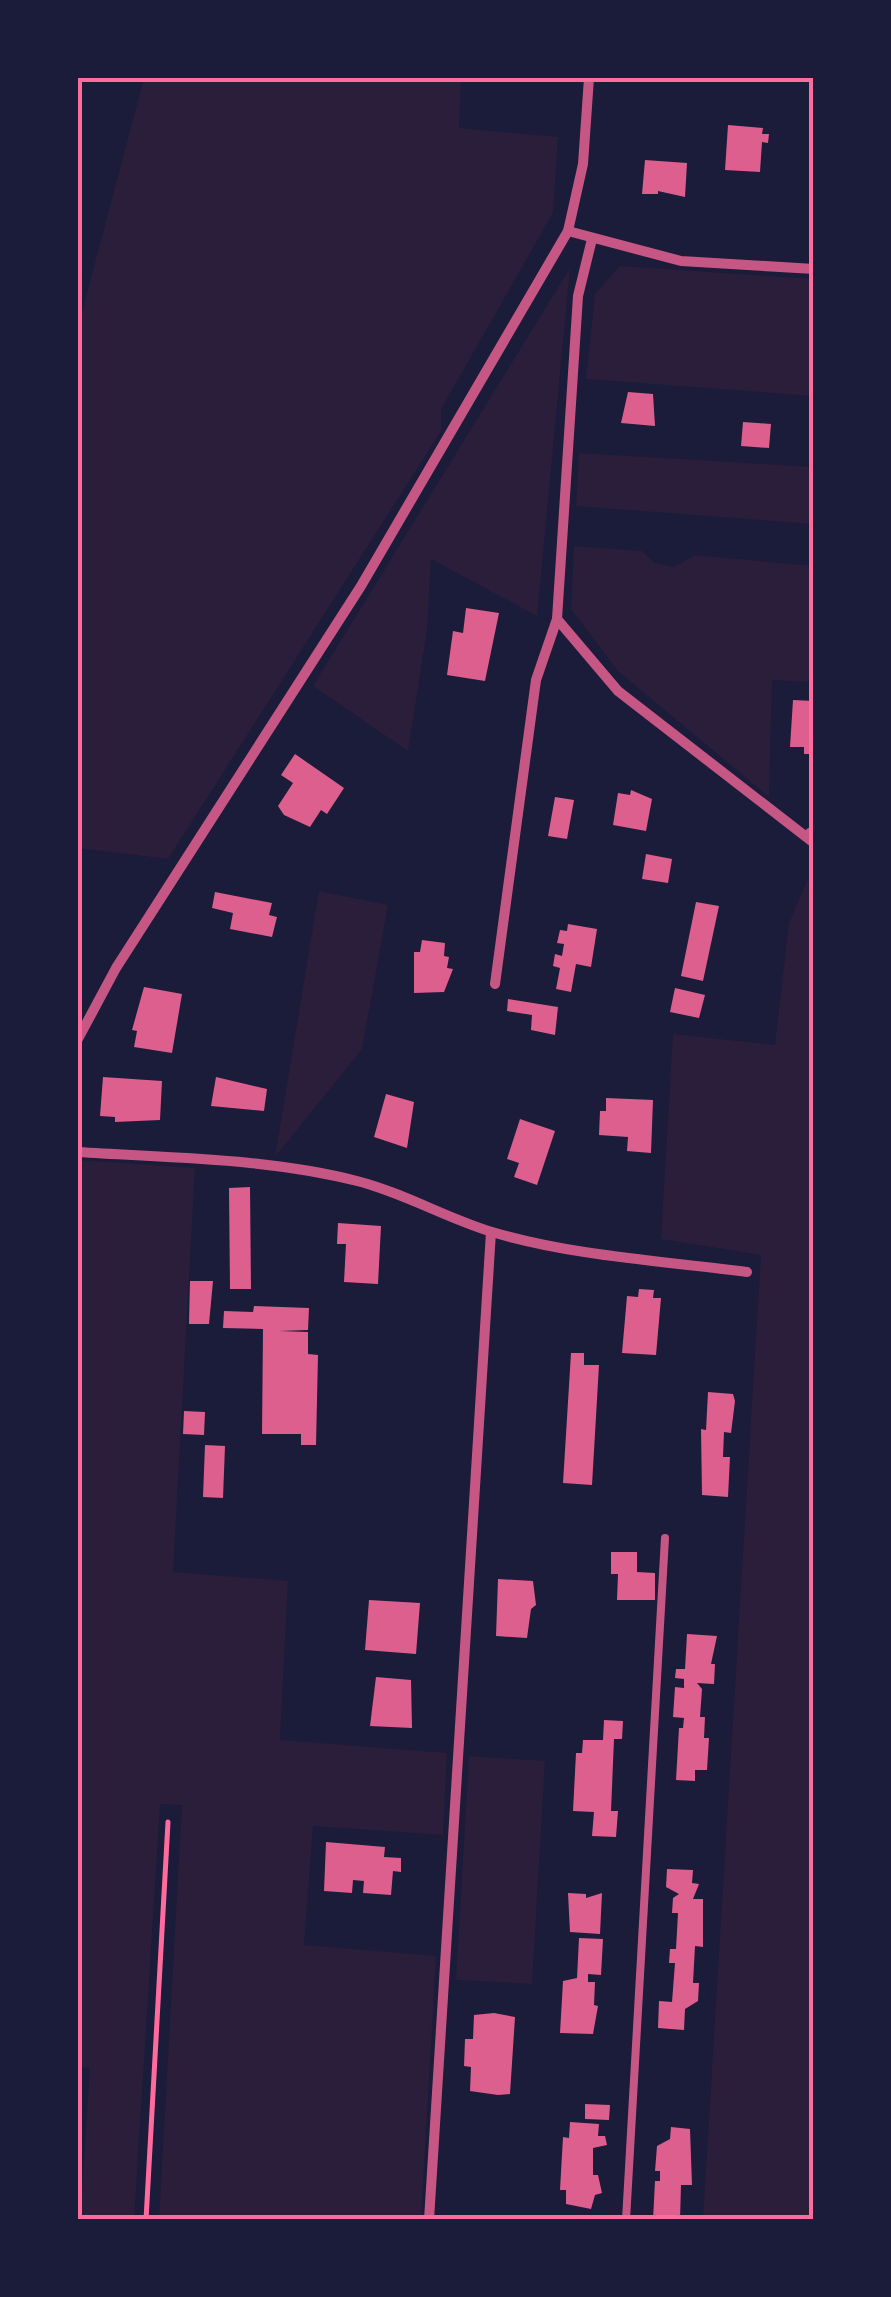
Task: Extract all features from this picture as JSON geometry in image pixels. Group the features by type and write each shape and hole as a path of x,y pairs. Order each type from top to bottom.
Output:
{"street":[{"path":"78,1039 116,968 362,586 568,231 583,164 589,78"},
{"path":"568,231 680,261 814,269"},
{"path":"495,984 536,680 557,619 578,296 592,239"},
{"path":"557,619 618,691 811,836"},
{"path":"78,1152 250,1163 356,1180 431,1205 491,1232 603,1254 747,1272"},
{"path":"429,2220 491,1232"}],"lane":[{"path":"626,2220 665,1538"}],"path":[{"path":"146,2220 168,1822"}],"shaded area":[{"path":"144,78 461,78 459,128 558,137 553,213 441,409 441,431 168,859 78,848 78,327"},
{"path":"620,266 813,279 813,396 586,379 595,294"},
{"path":"570,268 537,616 431,559 427,630 408,751 313,686"},
{"path":"579,453 813,467 813,524 576,506"},
{"path":"574,546 642,551 655,563 674,567 695,555 813,566 813,682 772,680 769,797 618,671 571,609"},
{"path":"813,879 813,2219 703,2219 761,1255 661,1239 673,1034 775,1045 789,923 807,881"},
{"path":"319,891 388,905 362,1049 275,1157"},
{"path":"78,1160 195,1168 173,1572 288,1581 280,1740 447,1753 443,1835 313,1826 304,1945 436,1956 421,2219 159,2219 182,1805 160,1804 134,2219 80,2219 90,2068 78,2067"},
{"path":"469,1756 545,1761 532,1984 456,1980"}],"building":[{"path":"728,125 763,128 762,134 769,134 768,143 762,142 760,172 725,170"},
{"path":"645,160 687,163 685,197 658,191 642,194"},
{"path":"628,392 653,394 655,426 621,423"},
{"path":"743,422 771,424 769,448 741,446"},
{"path":"466,608 499,613 485,681 447,675 453,631 463,633"},
{"path":"793,700 814,701 814,754 804,754 804,747 790,747"},
{"path":"295,754 344,788 327,814 321,810 310,827 284,815 278,806 293,783 281,775"},
{"path":"631,790 652,799 646,831 613,825 618,793 630,795"},
{"path":"555,797 574,800 567,839 548,836"},
{"path":"646,854 672,859 668,883 642,879"},
{"path":"215,892 272,903 269,915 277,917 272,937 230,929 233,913 212,908"},
{"path":"696,902 719,906 703,981 681,976"},
{"path":"568,924 597,929 591,967 576,964 571,992 556,989 560,968 553,966 555,954 562,956 564,944 557,943 560,930 567,931"},
{"path":"422,940 445,943 447,968 453,969 444,992 414,993 414,952 420,952"},
{"path":"144,987 182,994 172,1053 134,1047 137,1031 132,1030"},
{"path":"675,988 705,995 699,1018 670,1012"},
{"path":"508,999 558,1007 555,1035 531,1030 532,1015 507,1011"},
{"path":"103,1077 162,1081 160,1120 115,1122 115,1117 100,1116"},
{"path":"216,1077 267,1089 264,1111 211,1106"},
{"path":"386,1094 414,1102 407,1148 374,1137"},
{"path":"606,1098 653,1100 651,1153 627,1151 628,1137 599,1135 600,1111 606,1111"},
{"path":"520,1119 555,1131 537,1185 514,1177 519,1163 507,1159"},
{"path":"250,1187 251,1289 230,1289 229,1188"},
{"path":"338,1223 381,1226 378,1284 344,1282 346,1244 337,1244"},
{"path":"190,1281 213,1281 209,1324 189,1324"},
{"path":"639,1289 654,1290 653,1298 661,1298 656,1355 622,1353 627,1296 638,1297"},
{"path":"254,1306 309,1308 308,1330 279,1331 308,1332 308,1354 318,1355 316,1445 301,1445 301,1434 262,1434 263,1329 223,1328 224,1311 253,1312"},
{"path":"571,1353 584,1353 584,1365 599,1365 592,1485 563,1483"},
{"path":"708,1392 733,1394 735,1401 731,1433 724,1432 723,1457 730,1457 728,1497 702,1495 701,1429 706,1430"},
{"path":"184,1411 205,1412 204,1435 183,1434"},
{"path":"205,1445 225,1446 223,1498 203,1497"},
{"path":"611,1552 637,1552 637,1572 655,1573 655,1600 617,1600 618,1574 611,1574"},
{"path":"498,1579 533,1581 536,1605 531,1609 527,1638 496,1636"},
{"path":"369,1600 420,1603 416,1654 365,1650"},
{"path":"687,1634 717,1636 711,1664 715,1664 714,1684 697,1683 702,1689 700,1717 705,1717 704,1738 709,1738 707,1770 695,1770 695,1781 676,1780 679,1728 683,1728 684,1718 673,1717 675,1687 684,1688 684,1679 675,1678 676,1669 685,1669"},
{"path":"376,1677 411,1680 412,1728 370,1726"},
{"path":"604,1720 623,1721 622,1739 614,1739 611,1811 618,1811 616,1837 592,1836 594,1812 573,1811 576,1753 582,1753 583,1740 603,1740"},
{"path":"326,1842 385,1847 384,1857 401,1858 401,1872 393,1871 391,1895 363,1893 364,1881 353,1880 352,1893 324,1891"},
{"path":"667,1869 693,1870 692,1883 699,1884 693,1899 703,1899 703,1947 695,1946 693,1983 699,1983 698,2001 685,2009 684,2030 658,2028 659,2001 672,2002 675,1963 669,1963 670,1949 676,1949 678,1913 672,1913 673,1898 679,1894 666,1887"},
{"path":"568,1893 586,1894 586,1898 602,1893 600,1934 570,1932"},
{"path":"579,1938 603,1939 601,1975 588,1974 588,1982 595,1982 594,2005 598,2006 593,2034 560,2033 563,1981 577,1978"},
{"path":"474,2015 515,2017 510,2094 470,2091 471,2067 464,2066 465,2039 473,2039"},
{"path":"585,2104 610,2105 609,2120 585,2119"},
{"path":"570,2122 599,2124 598,2136 605,2136 607,2145 593,2148 593,2175 598,2175 602,2193 595,2195 591,2209 566,2204 566,2190 560,2190 563,2137 569,2138"},
{"path":"671,2127 690,2129 692,2185 681,2185 680,2220 653,2220 655,2181 660,2181 660,2171 655,2171 657,2146 670,2139"}]}
